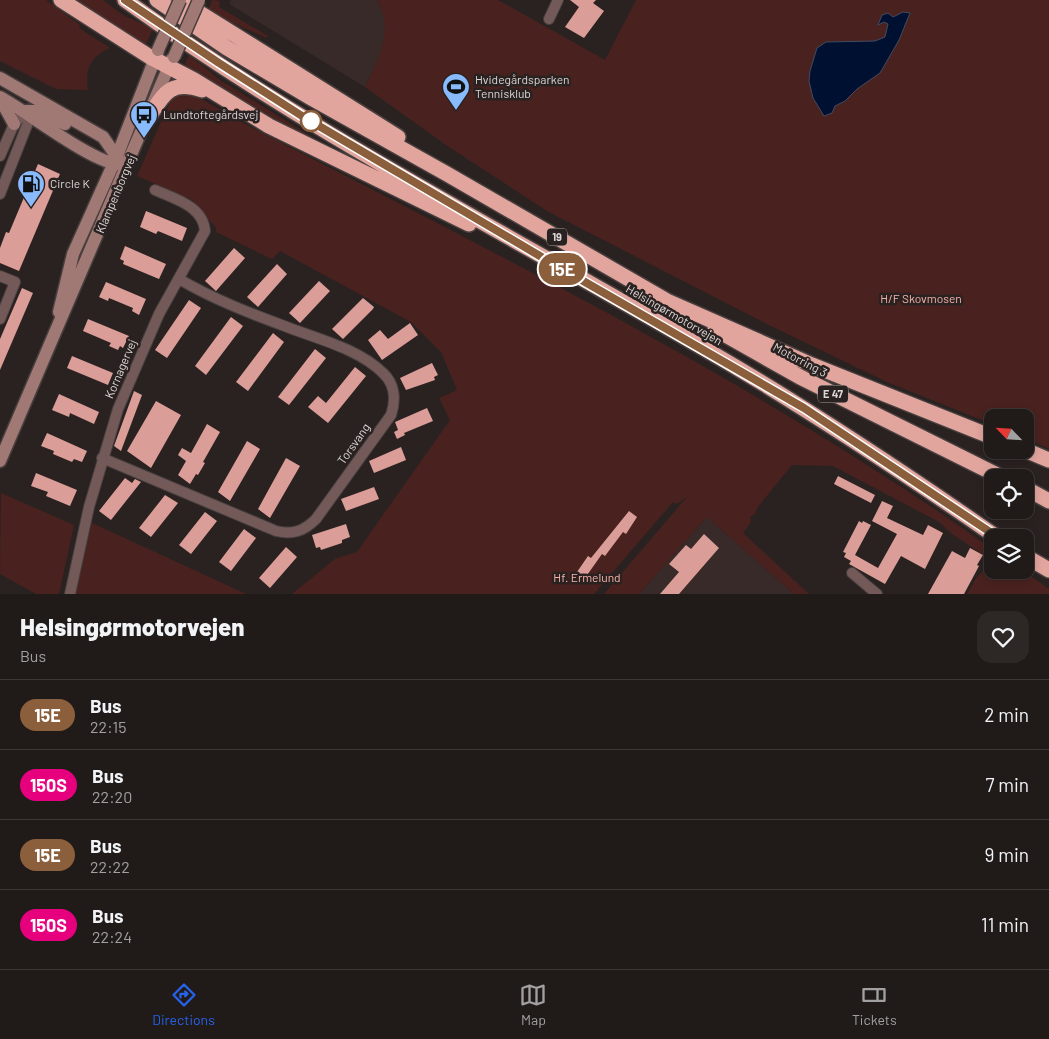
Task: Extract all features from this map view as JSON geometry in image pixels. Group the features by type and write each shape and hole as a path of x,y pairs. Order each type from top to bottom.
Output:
{"highway":[{"path":"61,0 164,57 218,96 299,142 394,190 545,259"},
{"name":"Helsingørmotorvejen","path":"125,0 302,116 804,408 985,529"},
{"name":"Helsingørmotorvejen","path":"157,0 227,48 313,100 447,174 668,301 812,365 984,434"},
{"path":"180,0 378,123 447,174"},
{"path":"145,123 164,94 176,86 192,87 218,96"},
{"name":"Motorring 3","path":"668,301 800,377 985,469"},
{"path":"1034,454 1049,460"},
{"path":"1034,492 1049,500"},
{"path":"1034,562 1046,570"}],"street":[{"name":"Klampenborgvej","path":"55,332 65,282 74,254 120,161 145,123 174,15 180,0"},
{"name":"Klampenborgvej","path":"0,462 123,177 120,161 139,98 199,0"},
{"path":"549,18 558,0"},
{"path":"0,78 103,137 120,161"},
{"path":"0,194 29,112 28,94"},
{"path":"0,98 29,112 70,126 86,127"},
{"path":"0,98 14,124"},
{"path":"103,137 117,133 139,98"},
{"path":"0,156 14,124 29,112"},
{"path":"29,112 55,133 120,161"},
{"name":"Kornagervej","path":"70,594 102,458 132,372 179,279 203,238 204,222 191,206 155,190"},
{"path":"0,276 16,282 0,318"},
{"name":"Torsvang","path":"102,458 276,531 288,534 308,527 316,520 391,415 394,393 390,381 383,373 361,357 215,300 179,279"},
{"path":"852,573 877,594"}],"shaded area":[{"path":"231,0 377,0 385,17 385,34 380,56 365,87 229,4"},
{"path":"707,517 794,594 639,594"}],"green space":[{"path":"0,0 46,0 80,25 79,28 110,48 93,59 90,64 87,75 88,90 56,89 0,61"},
{"path":"72,0 103,0 123,15 153,29 146,44 142,45"},
{"path":"212,0 220,1 219,7 268,36 267,38 208,12"},
{"name":"H/F Skovmosen","path":"377,0 498,0 605,60 636,0 1049,0 1049,449 1034,442 1034,409 984,409 984,421 887,382 769,325 547,211 446,145 365,87 383,45 385,23"},
{"path":"189,55 220,80 336,152 268,118 183,69"},
{"name":"Hf. Ermelund","path":"189,92 249,126 628,324 721,377 813,431 904,489 984,544 984,555 952,534 939,522 833,466 792,465 757,508 755,514 750,517 751,522 743,533 809,594 794,594 707,517 639,594 604,594 687,497 677,504 673,502 594,594 292,594 335,559 357,552 450,420 439,398 457,390 441,352 411,322 280,251 272,259 216,232 216,228 192,200 137,176 174,93"},
{"path":"1,493 74,525 59,594 36,594 0,574"},
{"path":"92,523 246,594 75,594"},
{"path":"984,570 984,579 1034,578 1049,589 1049,594 967,594 977,577"}],"water":[{"path":"903,12 910,13 899,40 880,73 857,89 845,101 835,106 832,113 824,116 813,98 809,81 817,48 826,42 875,41 885,37 888,24 884,22 878,25 882,15 888,13 893,17"}],"building":[{"path":"570,0 596,0 593,3 604,11 584,38 565,27 579,7"},
{"path":"38,164 60,174 19,271 0,263 0,248 6,232 9,233"},
{"path":"146,211 187,228 182,241 158,231 156,234 140,227"},
{"path":"125,246 166,264 159,279 123,264 124,261 120,259"},
{"path":"234,248 245,258 216,291 205,281"},
{"path":"277,264 287,274 258,307 247,297"},
{"path":"319,281 330,291 300,323 289,313"},
{"path":"106,282 146,299 139,315 132,311 133,308 109,298 108,301 99,297"},
{"path":"22,288 33,293 0,370 0,339"},
{"path":"363,298 374,307 343,339 332,329"},
{"path":"189,300 201,308 167,358 155,350"},
{"path":"231,317 243,326 206,375 195,366"},
{"path":"88,319 129,336 123,348 120,346 118,350 109,346 111,343 83,331"},
{"path":"410,323 418,335 382,360 368,340 380,330 388,339"},
{"path":"273,333 284,342 248,391 236,382"},
{"path":"315,349 326,358 289,405 278,397"},
{"path":"72,356 113,373 108,385 67,368"},
{"path":"432,363 438,375 434,377 435,380 406,390 400,378"},
{"path":"355,367 366,376 328,423 308,407 318,396 326,403"},
{"path":"134,391 142,395 121,451 114,446"},
{"path":"59,394 99,412 94,424 70,413 69,417 52,410"},
{"path":"156,401 181,415 151,468 127,451"},
{"path":"427,408 433,421 404,433 405,435 397,439 394,432 398,430 395,422"},
{"path":"207,424 220,432 203,462 205,463 190,484 178,475 186,461 178,455 182,448 191,453"},
{"path":"47,433 87,451 82,462 74,459 72,462 53,454 54,451 41,446"},
{"path":"247,441 260,449 230,501 218,492"},
{"path":"401,447 406,460 374,473 369,461"},
{"path":"286,458 300,466 270,518 258,509"},
{"path":"36,473 77,490 70,506 46,496 48,492 31,486"},
{"path":"838,476 875,495 871,503 834,484"},
{"path":"125,478 132,483 135,479 141,482 111,520 99,511"},
{"path":"374,487 379,499 346,511 341,499"},
{"path":"165,495 178,503 151,537 139,528"},
{"path":"882,501 893,506 887,518 923,535 928,525 943,533 925,569 901,556 885,584 849,564 851,561 844,557 846,553 843,552 859,521 862,523 863,521 871,525 855,555 878,568 897,534 872,521"},
{"path":"629,511 637,517 626,534 623,532 605,556 602,554 585,578 577,572 588,556 591,558"},
{"path":"205,512 217,521 191,554 179,545"},
{"path":"346,524 350,537 342,540 342,543 321,550 320,547 316,548 312,535"},
{"path":"244,529 256,538 231,571 219,562"},
{"path":"704,534 719,548 679,594 660,594 679,572 669,564 686,545 691,549"},
{"path":"286,547 297,557 270,588 259,578"},
{"path":"970,548 983,555 964,594 928,594 952,551 965,558"}],"bus line":[{"name":"15E","path":"125,0 302,116 804,408 986,529"}],"place":[{"name":"Hvidegårdsparken Tennisklub","path":"456,111"},
{"name":"Lundtoftegårdsvej","path":"144,139"},
{"name":"Circle K","path":"31,208"}]}
